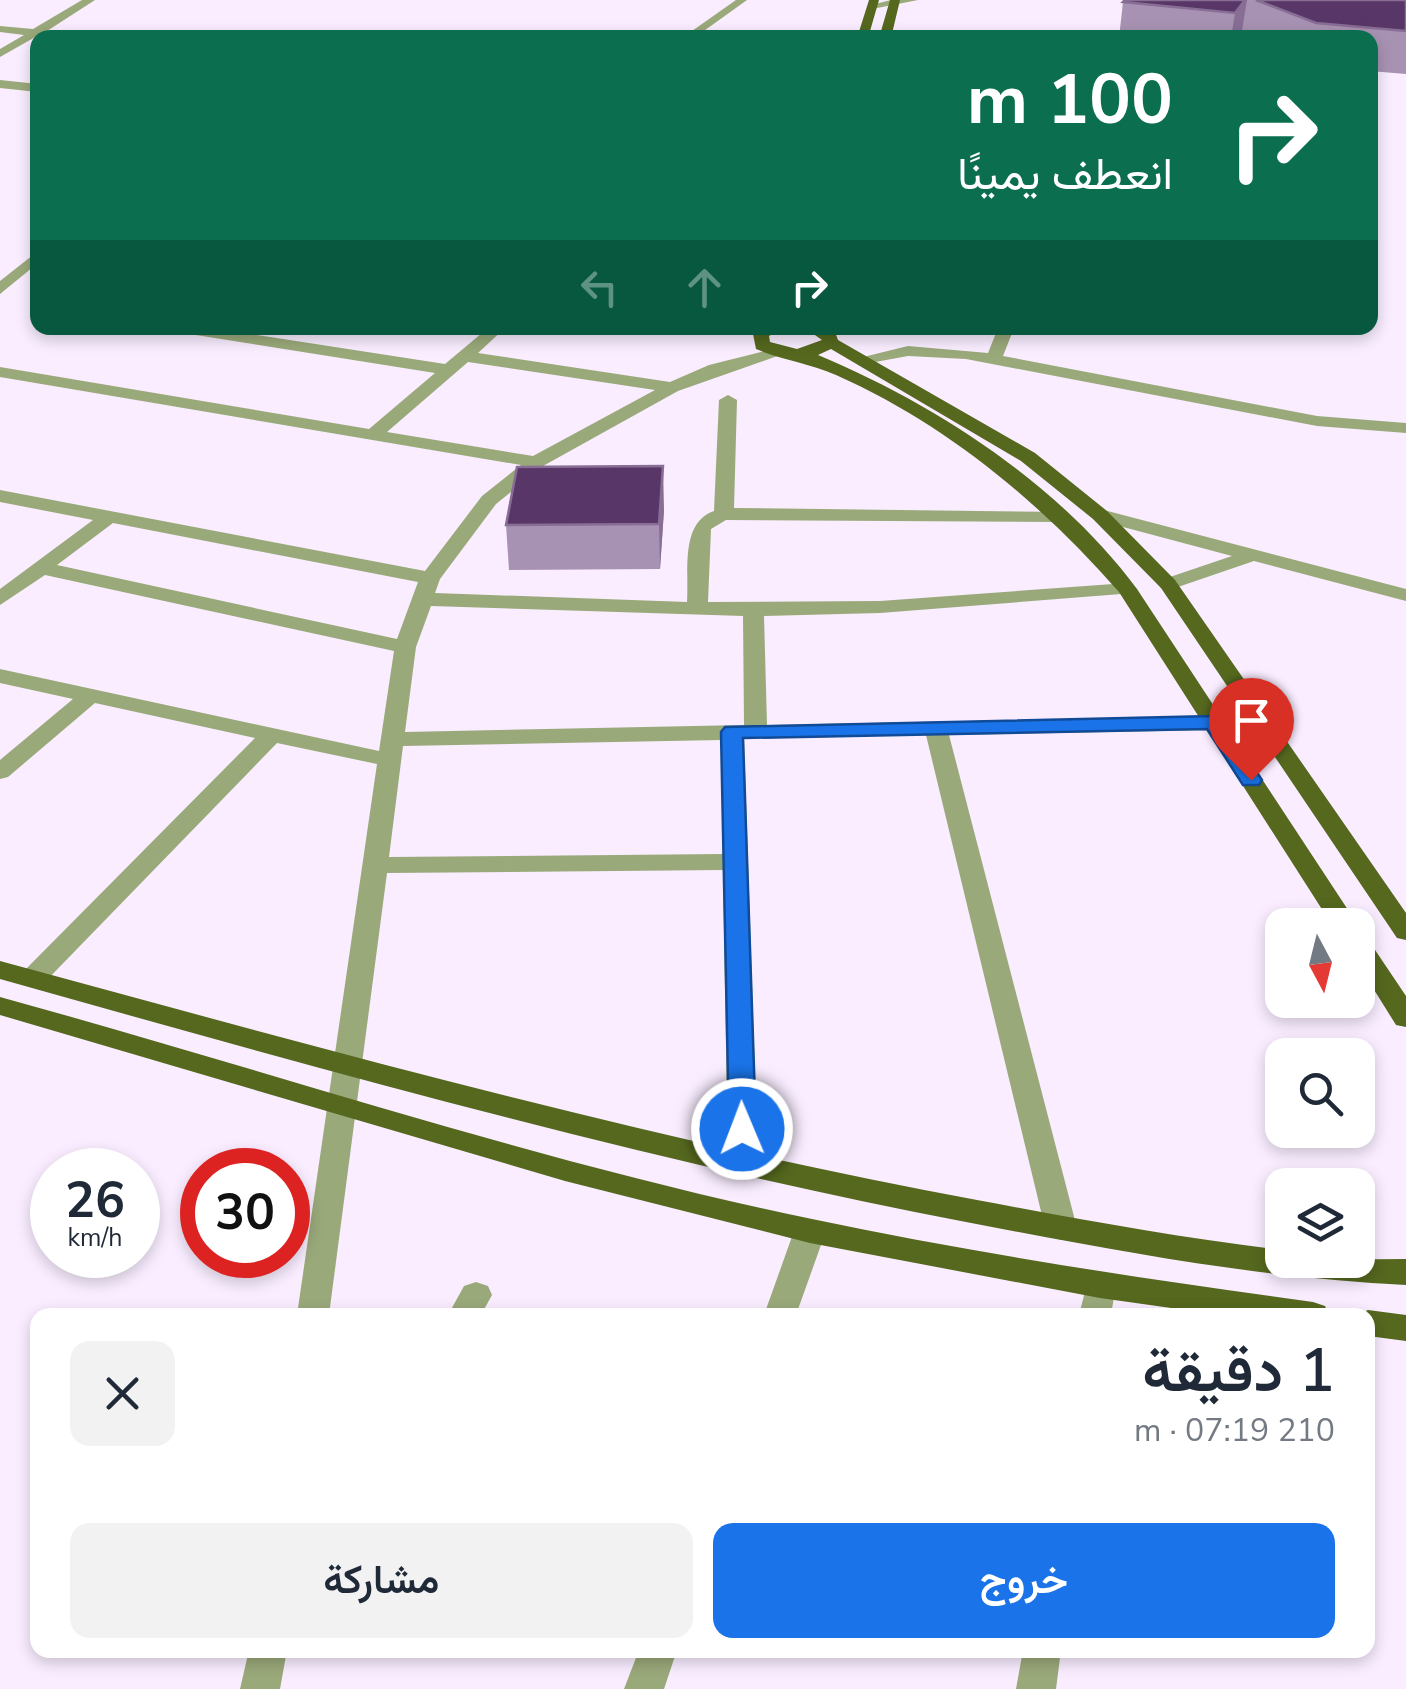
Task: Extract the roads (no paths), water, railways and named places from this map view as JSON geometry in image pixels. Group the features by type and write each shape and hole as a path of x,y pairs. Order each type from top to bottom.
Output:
{"main road":[{"path":"865,30 874,3"},
{"path":"886,30 894,3"},
{"path":"766,335 762,345 828,365 943,430 1060,516 1127,589 1334,908"},
{"path":"791,353 816,351 819,335"},
{"path":"824,335 859,360 1028,457 1100,515 1168,584 1406,932"},
{"path":"0,970 347,1066 743,1167 1062,1228 1290,1262 1406,1272"},
{"path":"1375,970 1406,1018"},
{"path":"2,1008 342,1102 565,1170 810,1232 1098,1300 1213,1308"},
{"path":"1375,1324 1406,1328"}],"street":[{"path":"44,30 90,0"},
{"path":"695,30 732,12 742,0"},
{"path":"874,3 913,0"},
{"path":"0,29 30,31"},
{"path":"0,54 30,38"},
{"path":"0,84 30,87"},
{"path":"0,289 30,262"},
{"path":"226,335 448,370"},
{"path":"374,434 489,335"},
{"path":"315,1308 405,647 426,588 489,500 536,462 714,368 762,335"},
{"path":"994,358 1003,335"},
{"path":"859,360 936,350 1317,421 1406,428"},
{"path":"714,368 791,353"},
{"path":"464,356 672,387"},
{"path":"0,372 536,462"},
{"path":"724,514 728,400"},
{"path":"0,496 426,588 698,610 880,607 1127,589"},
{"path":"698,610 701,529 707,520 724,514 1060,516"},
{"path":"1100,515 1406,595"},
{"path":"0,599 109,517"},
{"path":"1168,584 1253,555"},
{"path":"41,568 405,647"},
{"path":"743,1167 736,862 753,610"},
{"path":"0,676 271,735 391,749 744,732 1213,722"},
{"path":"0,772 90,696"},
{"path":"936,728 1062,1228"},
{"path":"32,978 271,735"},
{"path":"375,865 736,862"},
{"path":"783,1308 810,1232"},
{"path":"260,1689 266,1658"},
{"path":"644,1689 655,1658"},
{"path":"1036,1689 1041,1658"}]}
